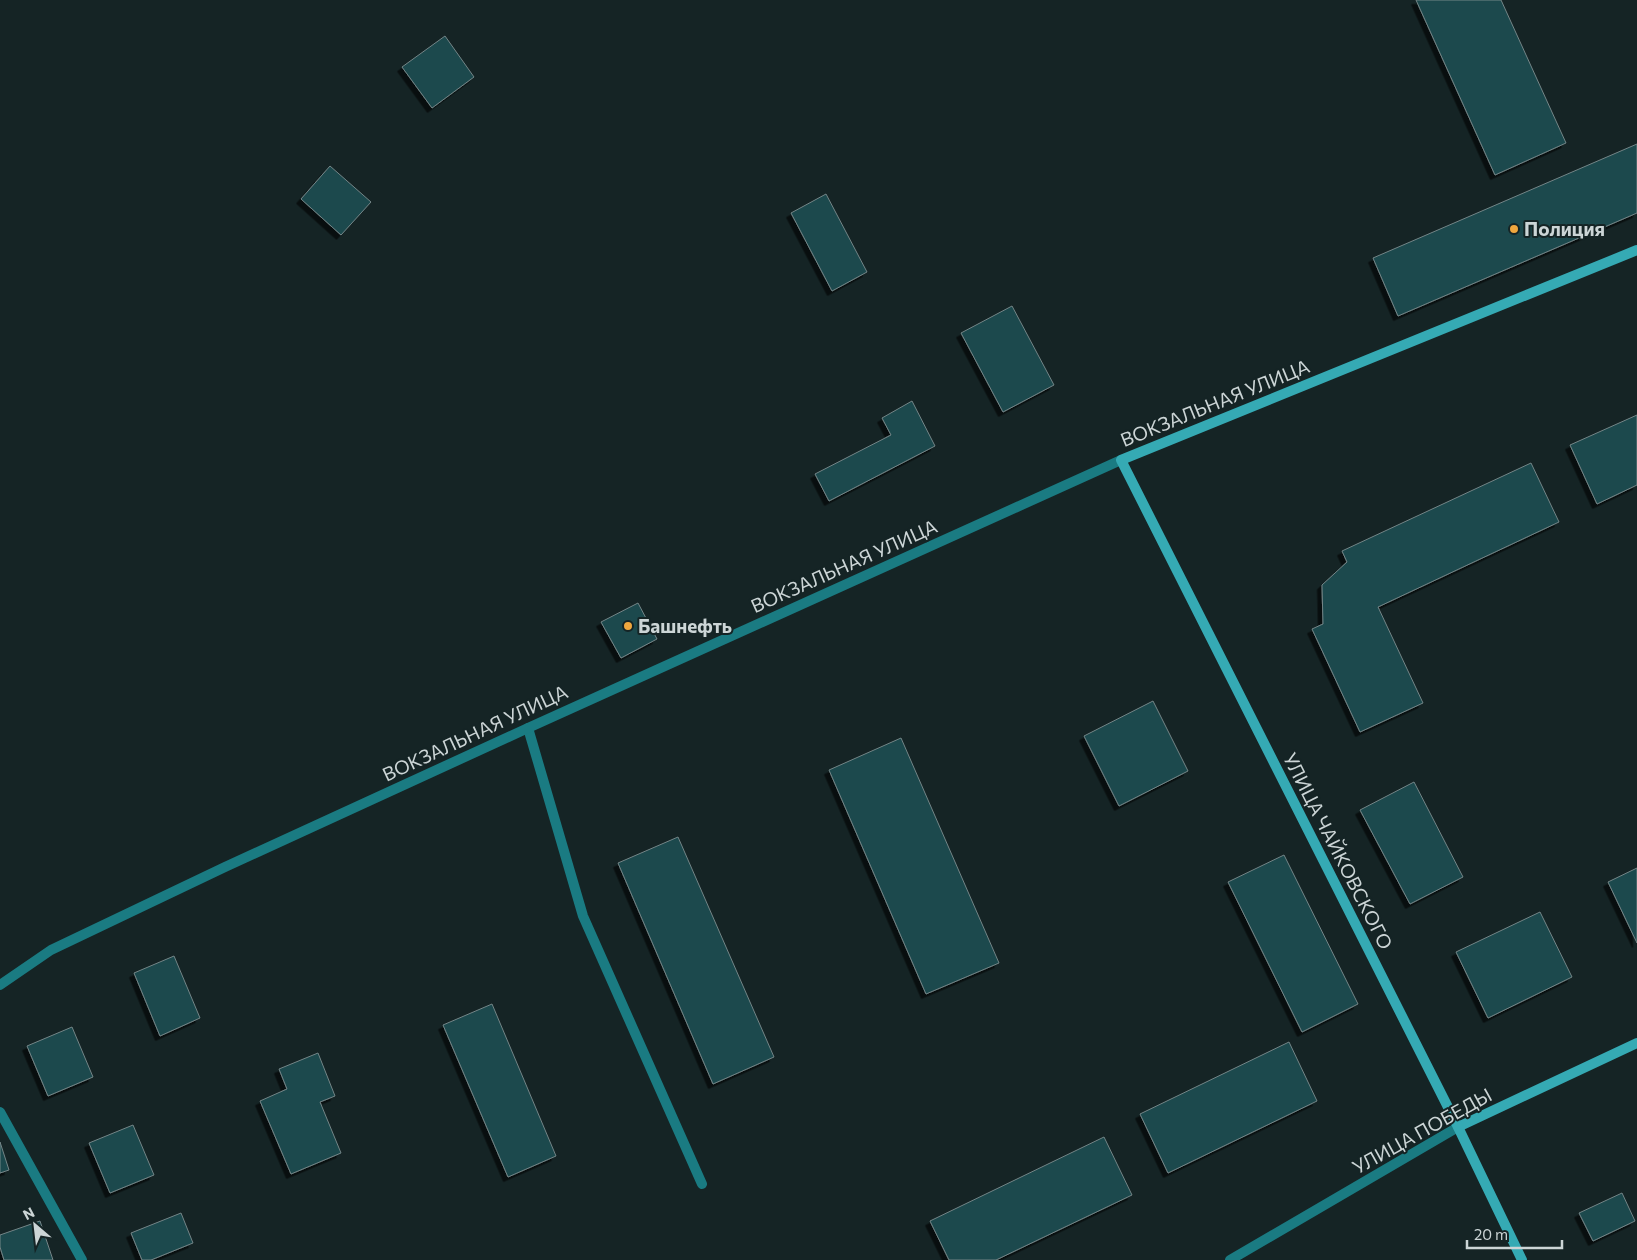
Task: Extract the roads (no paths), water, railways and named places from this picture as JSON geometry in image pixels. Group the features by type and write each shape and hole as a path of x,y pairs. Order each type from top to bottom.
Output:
{"street":[{"name":"ВОКЗАЛЬНАЯ УЛИЦА","path":"0,986 51,950 225,867 1121,460 1637,250"},
{"name":"УЛИЦА ЧАЙКОВСКОГО","path":"1121,460 1458,1127 1522,1260"},
{"path":"528,728 584,916 702,1184"},
{"name":"УЛИЦА ПОБЕДЫ","path":"1230,1260 1458,1127 1637,1043"},
{"path":"0,1112 82,1260"}],"place":[{"name":"Полиция","path":"1514,229"},
{"name":"Башнефть","path":"628,626"}]}
